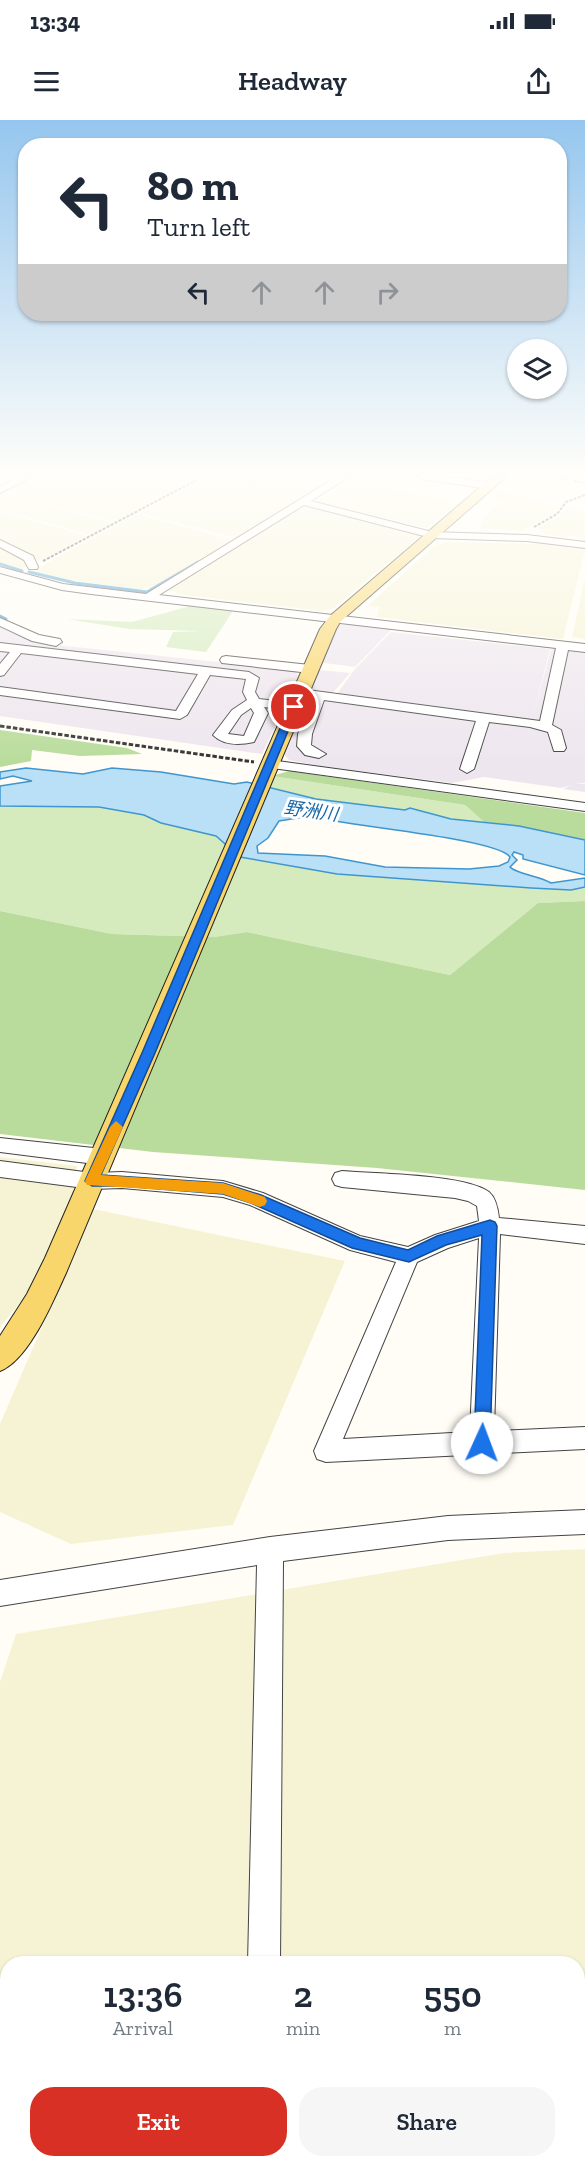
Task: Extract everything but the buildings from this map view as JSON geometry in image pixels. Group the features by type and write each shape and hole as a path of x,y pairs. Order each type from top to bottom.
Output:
{"main road":[{"path":"0,1358 24,1327 42,1297 149,1053 310,669 335,619 390,572"}],"street":[{"path":"6,572 62,587 585,648"},
{"path":"147,598 190,572"},
{"path":"0,622 30,636 48,641 179,655"},
{"path":"545,727 564,645"},
{"path":"0,647 253,678 249,692 252,702 297,700 319,695 532,723 555,730 559,748"},
{"path":"0,672 19,648"},
{"path":"214,658 310,669"},
{"path":"0,691 180,715 206,671"},
{"path":"319,695 305,734 304,746 310,752 319,754"},
{"path":"467,769 484,718"},
{"path":"268,769 585,807"},
{"path":"0,1145 97,1169 122,1180 223,1189 256,1199 357,1244 409,1256 442,1241 490,1226 511,1226 585,1235"},
{"path":"0,1168 97,1169"},
{"path":"342,1179 451,1189 479,1196 487,1204 490,1226 482,1443"},
{"path":"409,1256 326,1451 585,1438"},
{"path":"0,1593 270,1550 448,1528 585,1522"},
{"path":"264,1956 270,1550"}],"path":[{"path":"0,726 268,769"}],"shaded area":[{"path":"31,572 179,572 151,588 145,587 141,590 62,579"},
{"path":"198,572 377,572 334,608 322,611 167,591"},
{"path":"406,572 580,572 563,639 377,617 379,607 367,606"},
{"path":"585,578 585,639 572,637"},
{"path":"355,624 392,629 355,667 317,662 338,625"},
{"path":"0,626 47,644 295,670 299,676 262,754 0,716"},
{"path":"391,632 550,649 533,717 551,649 585,653 585,783 575,783 585,784 585,792 563,789 571,785 561,788 484,777 452,783 289,760 281,751 315,672 320,670 350,673 332,694 336,695 355,669"},
{"path":"0,1157 77,1166 71,1202 34,1285 0,1327"},
{"path":"93,1209 345,1261 233,1525 71,1544 0,1512 0,1424"},
{"path":"585,1549 585,1956 0,1956 0,1682 16,1634 504,1553"}],"green space":[{"path":"190,606 233,611 206,652 166,647 173,632 202,631 129,629 67,619 132,622"},
{"path":"0,730 127,748 142,754 80,756 32,750 31,761 0,767"},
{"path":"289,771 585,813 585,840 519,826 484,822 465,805 272,776"},
{"path":"272,776 465,805 484,822 451,819 410,808 405,810 316,799 267,788"},
{"path":"0,806 99,807 144,815 161,823 216,836 240,857 337,874 531,888 571,890 585,887 585,901 538,903 450,975 247,932 214,937 112,934 0,911"},
{"path":"585,901 585,1190 377,1168 153,1152 0,1134 0,911 112,934 214,937 247,932 450,975 538,903"}],"water":[{"name":"野洲川","path":"26,768 83,774 112,768 161,772 234,784 247,782 316,799 405,810 410,808 451,819 519,826 585,840 585,875 523,859 523,855 514,852 512,855 517,860 510,867 551,883 585,878 585,887 571,890 531,888 337,874 240,857 216,836 161,823 144,815 99,807 0,806 0,786 32,781 13,776 0,779 0,772","holes":["310,816 450,838 499,850 510,857 508,862 499,866 469,869 385,867 325,856 258,853 257,846 268,838 279,821"]}],"waterway":[{"path":"29,572 75,583 147,592 182,572"},
{"path":"0,616 6,619"}],"slow traffic":[{"path":"116,1127 92,1181 122,1180 223,1189 260,1201"}],"route":[{"path":"294,707 149,1053 92,1181 122,1180 223,1189 256,1199 357,1244 409,1256 442,1241 490,1226 482,1443"}]}
